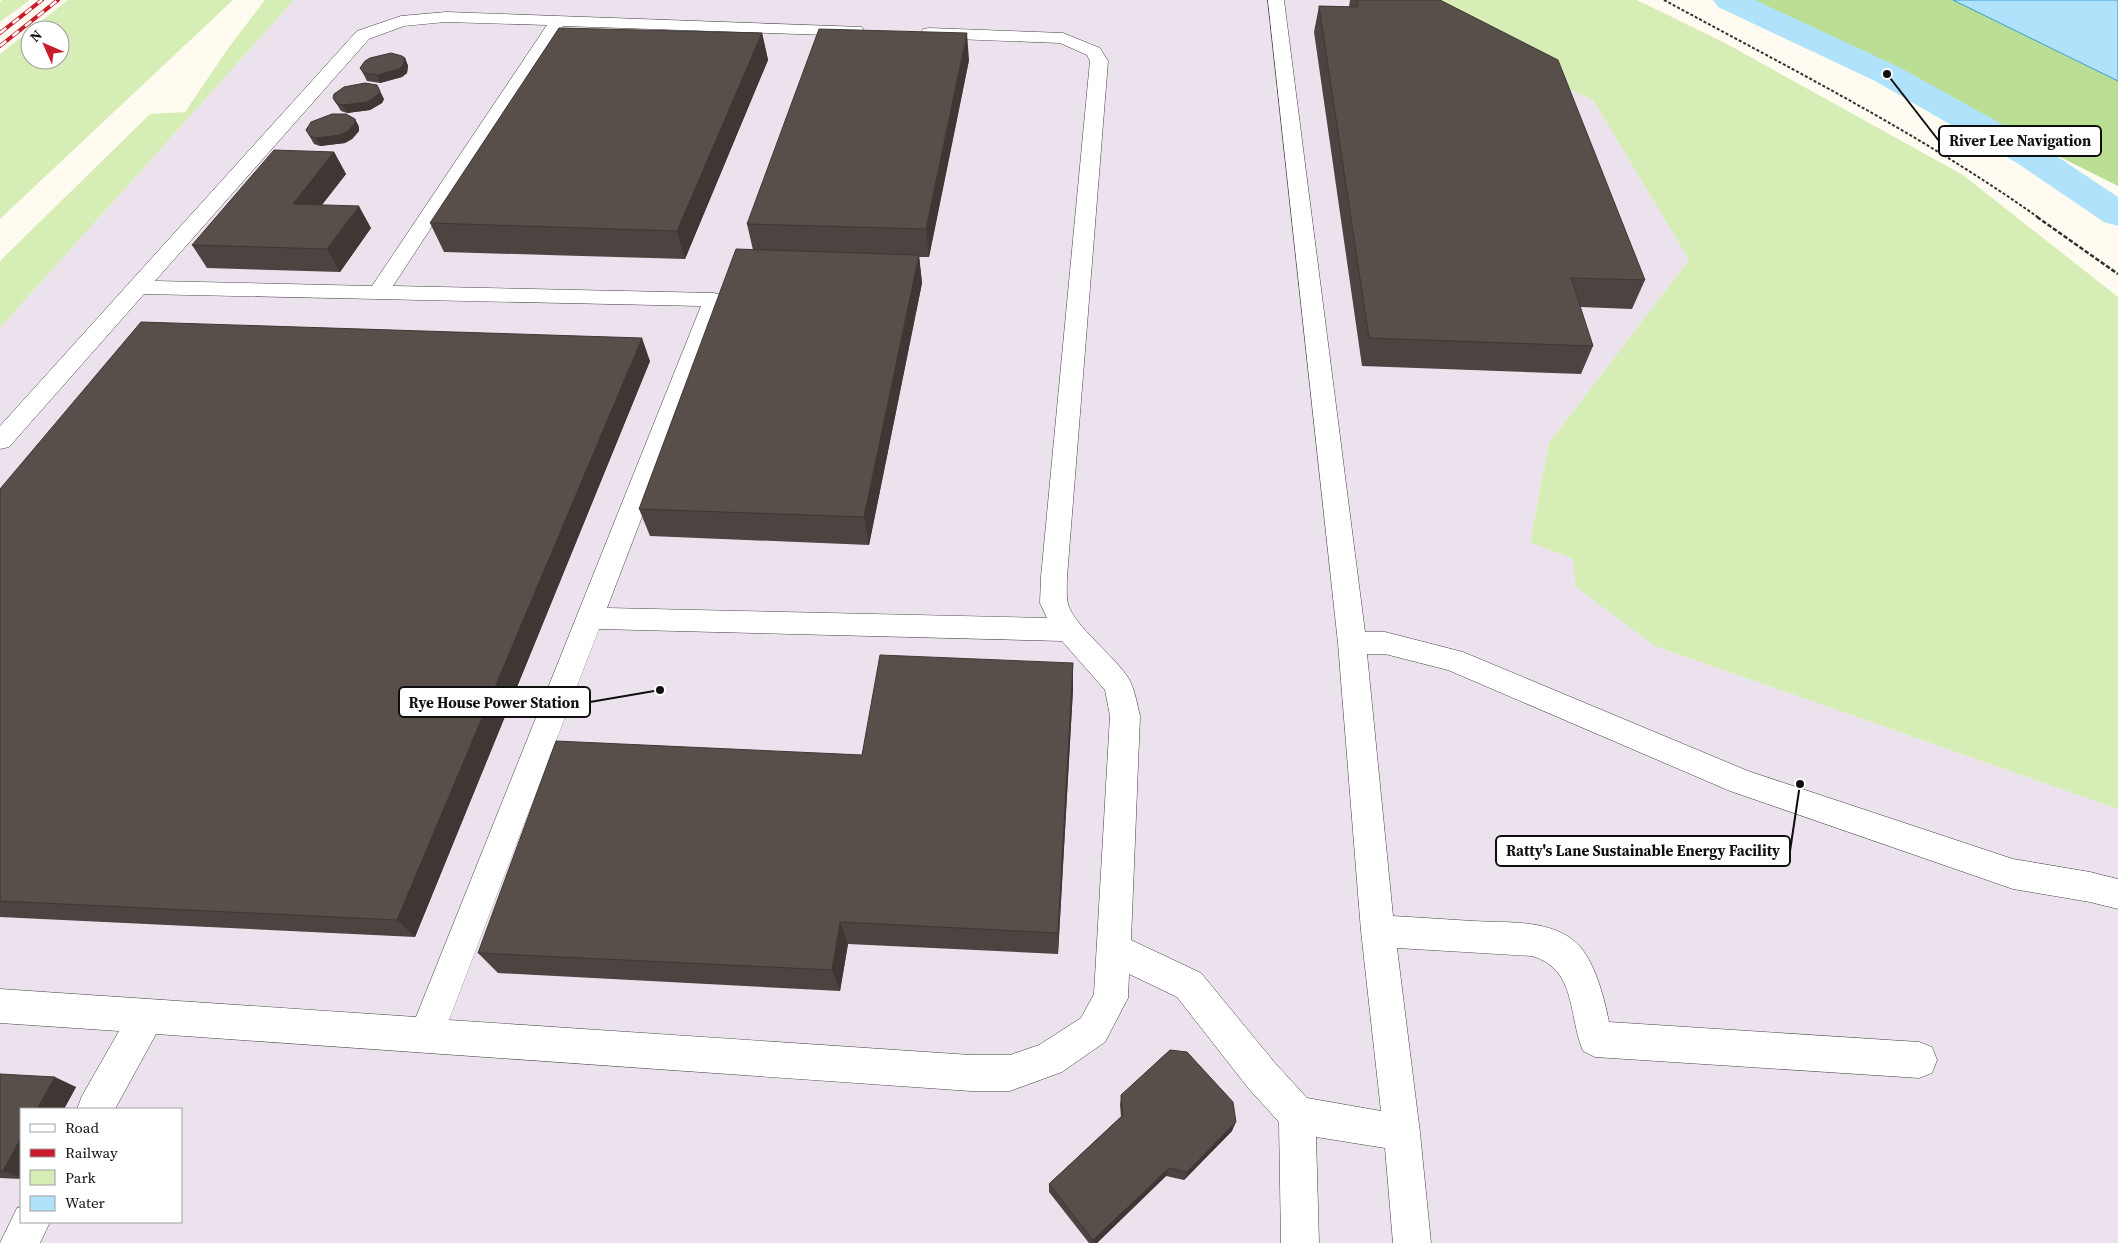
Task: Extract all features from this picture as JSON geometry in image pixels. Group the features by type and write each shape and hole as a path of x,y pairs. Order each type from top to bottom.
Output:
{"street":[{"path":"1276,0 1352,643 1378,931 1402,1133 1412,1243"},
{"path":"0,442 363,35 401,21 424,18 575,17 879,31"},
{"path":"378,293 575,17"},
{"path":"0,1006 961,1073 1010,1073 1049,1059 1092,1030 1111,998 1115,950 1125,716 1118,686 1062,622 1054,603 1054,577 1099,61 1094,52 1063,38 909,32"},
{"path":"137,288 714,300 426,1035"},
{"path":"589,618 1069,630"},
{"path":"1352,643 1385,643 1453,660 1741,782 2013,874 2090,887 2118,894"},
{"path":"1378,931 1532,940 1552,946 1567,958 1581,978 1595,1038 1919,1060"},
{"path":"1115,950 1190,985 1262,1076 1297,1115 1402,1133"},
{"path":"96,1108 147,1016"},
{"path":"1297,1115 1300,1243"},
{"path":"19,1243 30,1223"}],"path":[{"path":"1664,0 1907,132 1986,180 2118,274"}],"shaded area":[{"path":"294,0 1376,0 1593,100 1689,260 1549,443 1530,542 1573,559 1655,646 2118,809 2118,1243 0,1243 0,328"}],"green space":[{"path":"2,0 30,0 0,22 0,2"},
{"path":"68,0 233,0 0,219 0,54 20,38 20,70 70,70 70,20 43,20"},
{"path":"265,0 294,0 0,328 0,261 150,114 185,112 229,47"},
{"path":"1376,0 1637,0 1725,43 1963,175 2118,297 2118,809 1655,646 1576,587 1573,559 1530,542 1549,443 1689,260 1593,100"},
{"path":"1751,0 1953,0 2118,81 2118,186 1834,44"}],"water":[{"path":"1953,0 2118,0 2118,81"}],"building":[{"path":"1357,0 1440,0 1558,60 1645,280 1571,278 1593,346 1369,338 1319,6 1358,7"},
{"path":"559,28 762,33 677,231 430,223"},
{"path":"819,29 967,33 926,229 747,224"},
{"path":"391,53 405,58 403,65 399,69 377,75 364,73 360,68 370,58"},
{"path":"365,83 377,85 380,91 378,95 367,102 343,105 337,104 333,98 334,94 344,87"},
{"path":"332,114 346,114 355,119 355,123 348,131 340,135 316,138 310,136 306,130 311,122"},
{"path":"274,150 334,152 293,204 359,206 327,249 192,245"},
{"path":"736,249 919,255 864,517 639,509"},
{"path":"141,322 642,338 397,920 0,901 0,489"},
{"path":"880,655 1073,663 1058,933 840,922 832,970 478,953 556,741 862,755"},
{"path":"1170,1050 1187,1052 1233,1102 1236,1122 1187,1172 1169,1168 1093,1240 1049,1184 1123,1115 1121,1095"},
{"path":"0,1074 55,1077 38,1108 20,1108 20,1140 3,1171 0,1171"}],"waterway":[{"path":"1729,0 1887,74 2030,155 2118,214"}],"railway":[{"path":"0,33 42,0"},
{"path":"0,46 58,0"}],"place":[{"name":"River Lee Navigation","path":"1887,74"},
{"name":"Rye House Power Station","path":"660,690"},
{"name":"Ratty's Lane Sustainable Energy Facility","path":"1800,784"}]}
